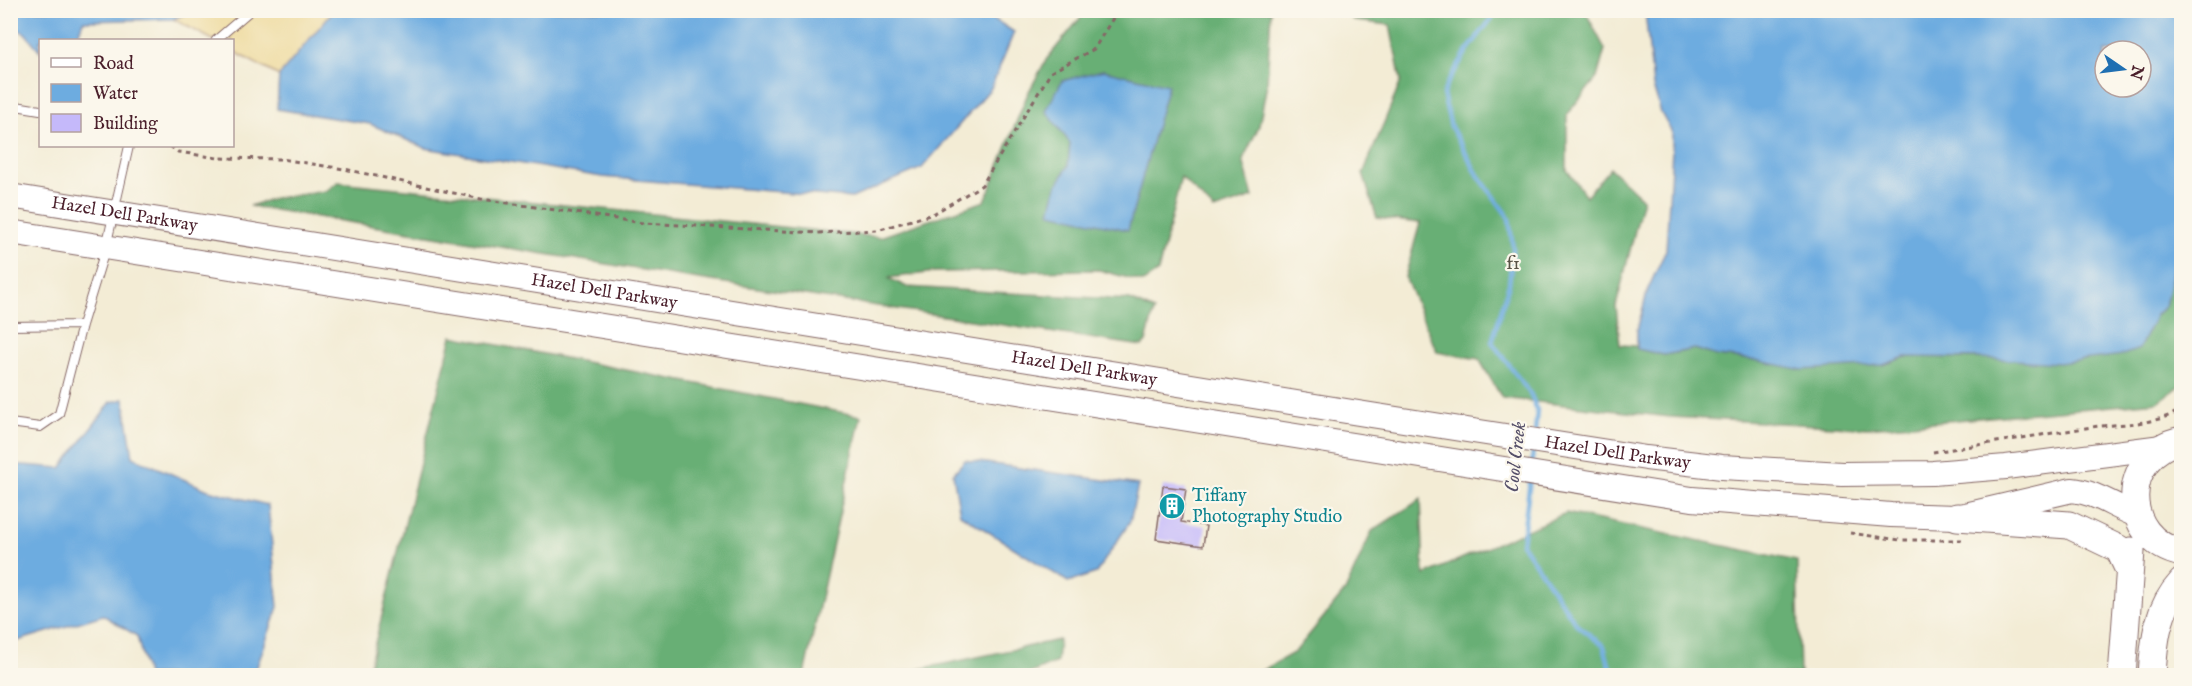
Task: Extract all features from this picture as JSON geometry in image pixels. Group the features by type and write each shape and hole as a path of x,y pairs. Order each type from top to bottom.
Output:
{"main road":[{"name":"Hazel Dell Parkway","path":"10,196 1586,448 1722,467 1874,475 1933,473 2006,467 2175,441"},
{"name":"Hazel Dell Parkway","path":"10,232 1462,464 1709,501 1891,515 1956,517 2072,490 2090,493 2138,518"},
{"path":"2175,441 2150,457 2138,476 2134,499 2138,518 2148,534 2159,543 2181,553"},
{"path":"1956,517 2069,525 2107,541 2119,549 2128,568"},
{"path":"2122,675 2128,568 2138,518"},
{"path":"2152,675 2153,648 2158,621 2166,602 2181,582"}],"lane":[{"path":"217,39 250,10"},
{"path":"10,105 39,110"},
{"path":"10,423 40,427 59,414 82,325 106,247 129,147"},
{"path":"10,326 82,325"}],"path":[{"path":"171,147 178,152 218,158 281,159 344,169 481,199 643,223 818,233 877,230 933,214 982,184 1051,72 1094,48 1118,10"},
{"path":"1925,453 2068,430 2148,421 2165,417 2181,409"}],"green space":[{"path":"1086,11 1271,11 1267,84 1259,126 1243,160 1253,197 1214,210 1181,177 1158,272 1143,282 1099,270 935,272 888,278 907,287 1130,300 1154,311 1146,342 1142,346 692,278 250,206 275,198 326,191 338,182 880,237 985,201 1027,95 1046,60"},
{"name":"f1","path":"1344,11 1585,11 1605,49 1597,78 1567,114 1567,170 1586,196 1610,168 1643,199 1616,306 1620,345 1637,346 1637,349 1664,355 1695,349 1717,356 1755,360 1883,365 1905,357 1981,358 2139,349 2156,315 2165,306 2181,234 2181,385 2158,402 1868,428 1670,417 1502,398 1479,359 1437,352 1405,277 1420,223 1377,218 1363,174 1401,81 1390,25 1355,21"},
{"path":"452,336 861,416 804,675 367,675"},
{"path":"1421,499 1424,575 1566,513 1797,561 1800,675 1254,675 1295,652 1345,591 1372,531"},
{"path":"1059,640 1057,662 1026,675 891,675"}],"sand":[{"path":"192,11 333,11 279,76 234,52 234,39 211,39 173,19"}],"water":[{"path":"11,10 192,11 173,19 83,21 76,39 39,39 39,50 25,33 11,26"},
{"path":"980,10 1014,32 991,88 922,168 852,198 602,177 425,148 370,124 277,109 279,76 333,11"},
{"path":"1645,11 2181,11 2181,234 2165,306 2156,315 2139,349 2123,355 2058,363 1981,358 1905,357 1883,365 1802,370 1755,360 1717,356 1695,349 1664,355 1637,349 1637,330 1648,289 1666,250 1672,133 1661,113 1653,86"},
{"path":"1103,70 1168,85 1128,230 1050,213 1056,187 1068,166 1070,143 1046,111 1062,81"},
{"path":"124,399 133,457 208,490 268,505 278,607 254,675 147,675 137,636 103,615 11,643 11,464 61,468 111,402"},
{"path":"965,460 1138,485 1130,522 1096,573 1068,582 960,514 953,474"}],"building":[{"name":"Tiffany Photography Studio","path":"1163,486 1186,489 1181,522 1206,526 1203,546 1156,539"}],"waterway":[{"name":"Cool Creek","path":"1498,10 1467,51 1443,94 1451,127 1478,175 1509,218 1513,248 1509,284 1492,342 1531,395 1537,410 1535,432"},
{"name":"Cool Creek","path":"1532,465 1533,447"},
{"name":"Cool Creek","path":"1530,480 1522,544 1577,625 1604,646 1612,676"}],"place":[{"name":"Tiffany Photography Studio","path":"1172,506"}]}
